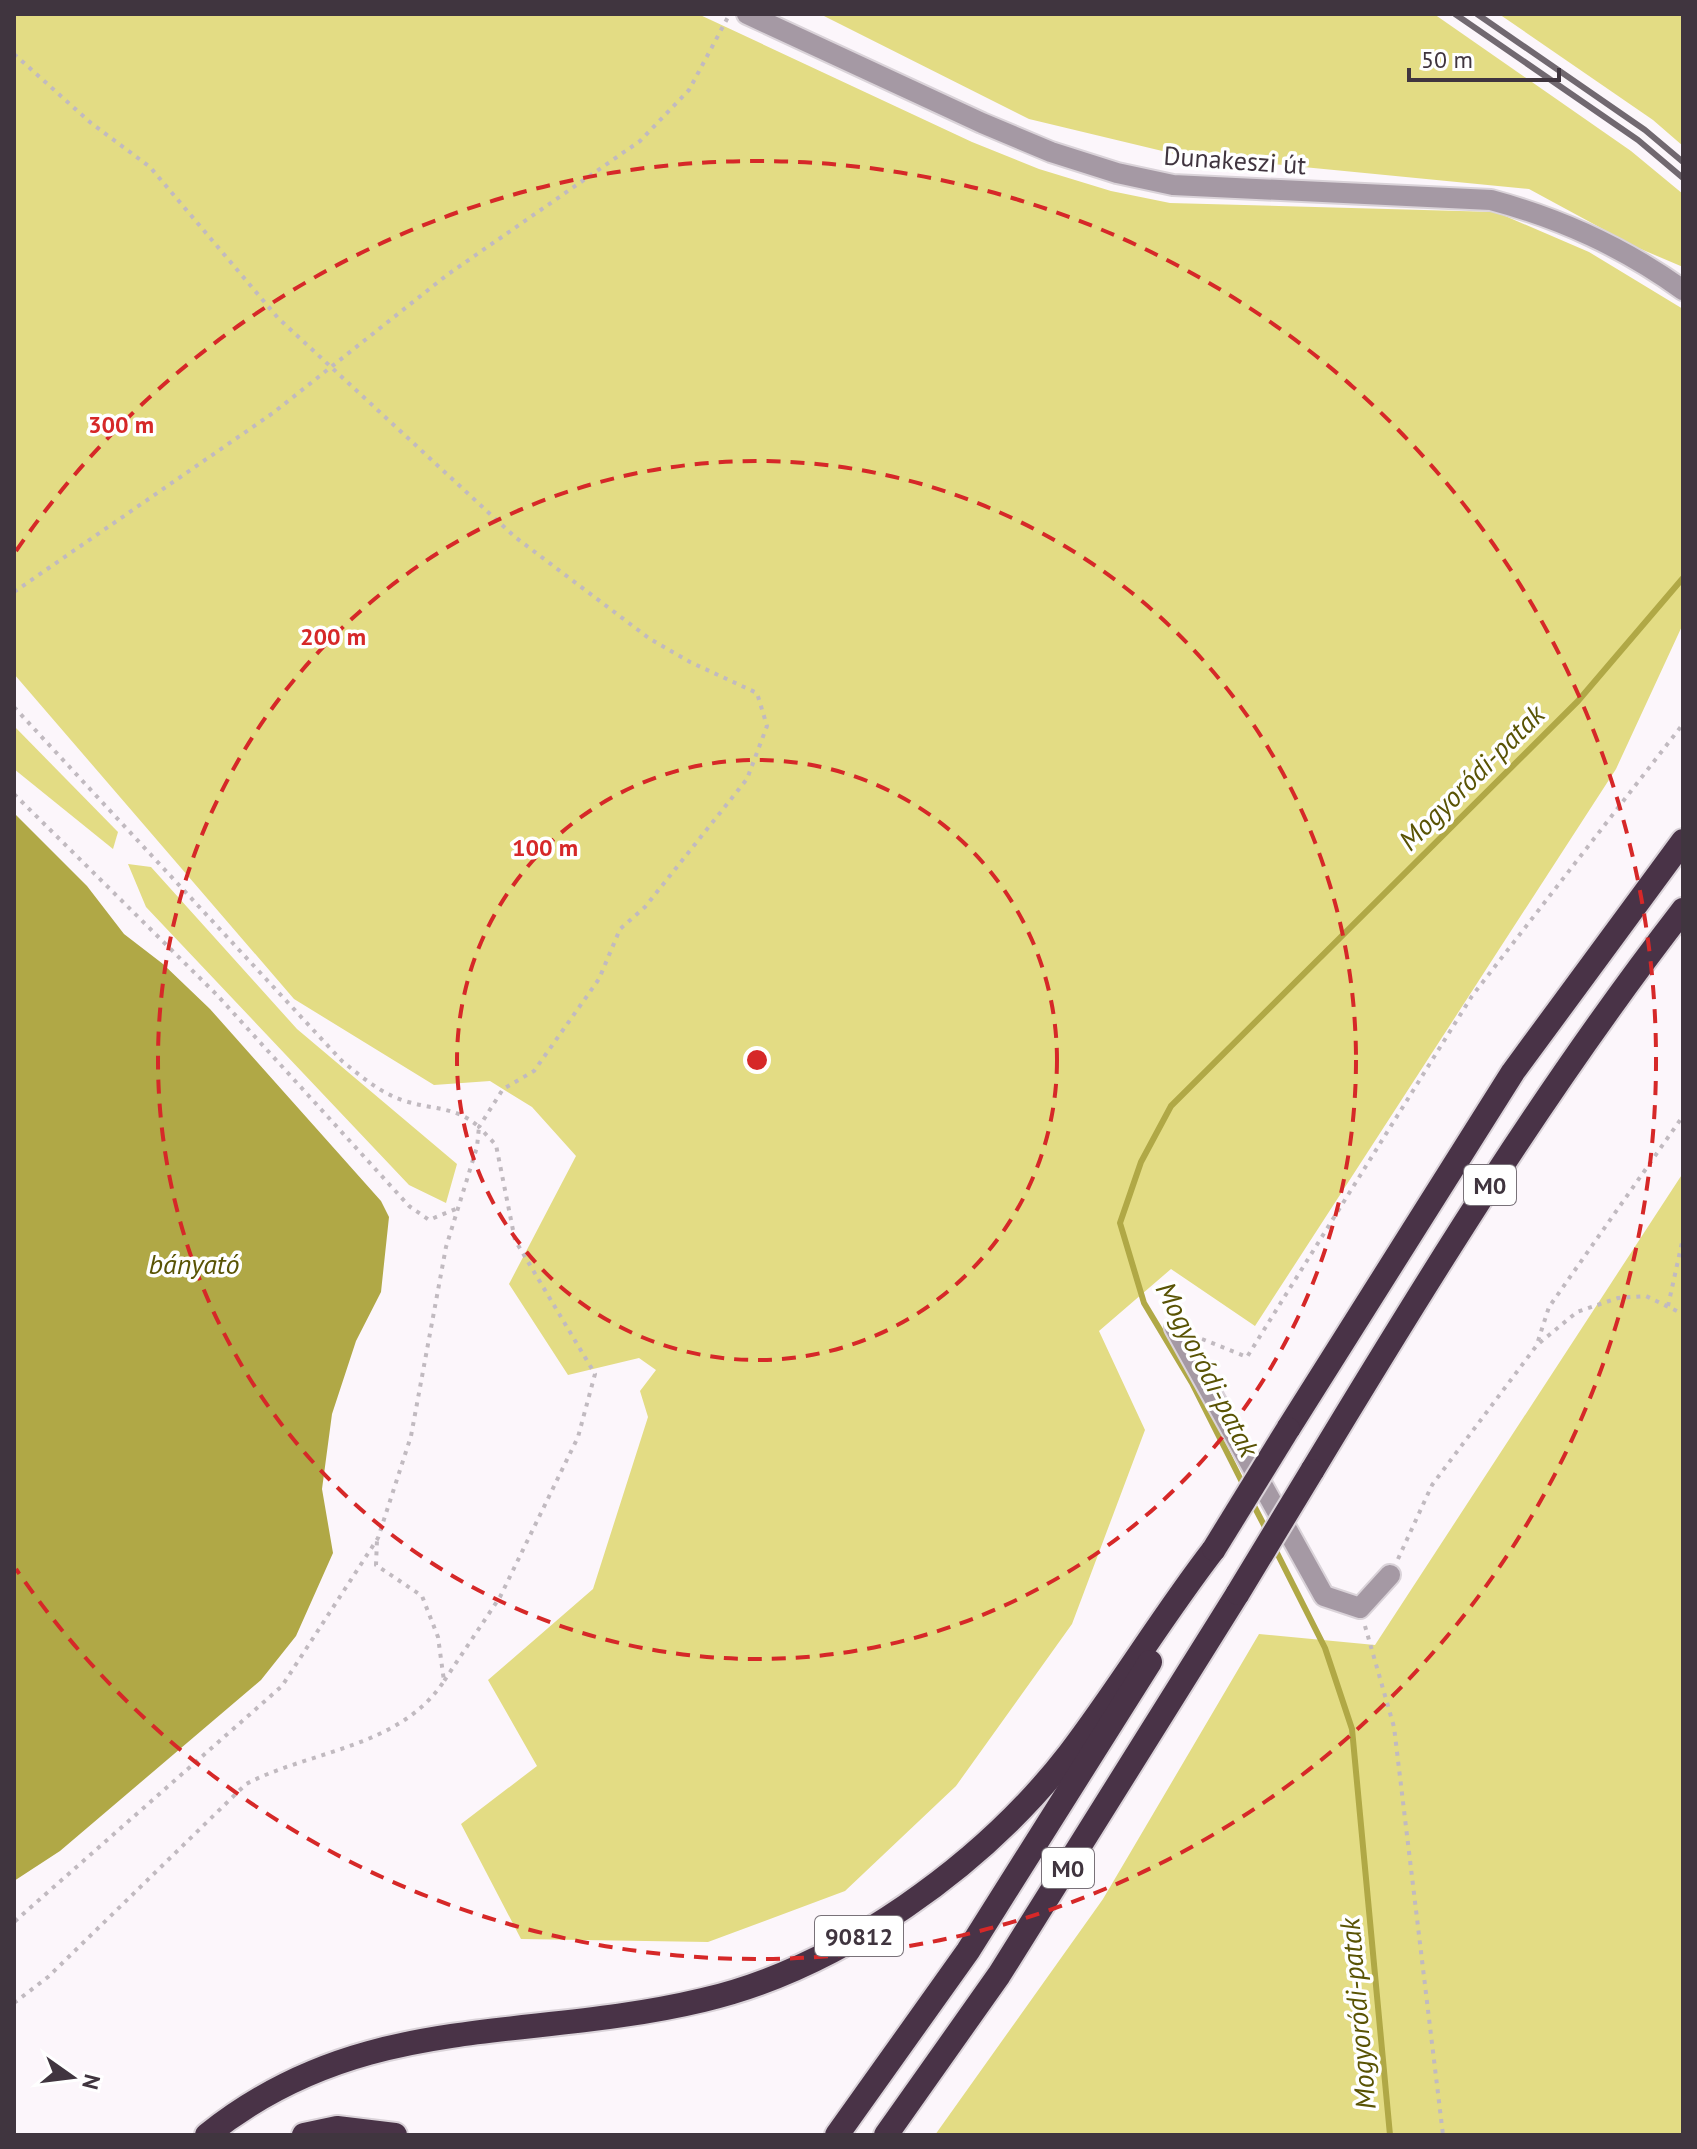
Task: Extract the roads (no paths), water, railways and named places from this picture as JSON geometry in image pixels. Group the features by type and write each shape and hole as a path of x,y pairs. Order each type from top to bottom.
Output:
{"highway":[{"name":"M0","path":"837,2135 944,1985 1059,1810 1155,1654 1214,1549 1506,1082 1683,841"},
{"name":"M0","path":"886,2135 999,1975 1238,1593 1415,1300 1550,1095 1683,910"},
{"name":"90812","path":"207,2135 234,2113 287,2082 347,2058 391,2045 464,2033 701,2001 752,1987 803,1966 869,1930 951,1870 1027,1801 1068,1755 1167,1610 1214,1549"},
{"path":"304,2135 337,2128 395,2135"}],"street":[{"name":"Dunakeszi út","path":"747,14 982,123 1051,152 1117,173 1173,185 1491,200 1536,212 1593,235 1646,264 1683,290"},
{"path":"1175,1328 1324,1596 1360,1608 1390,1575"}],"water":[{"name":"bányató","path":"14,813 87,886 124,934 163,964 210,1009 381,1201 389,1217 381,1292 356,1341 332,1414 322,1489 333,1553 296,1636 261,1680 60,1851 14,1881"}],"waterway":[{"name":"Mogyoródi-patak","path":"1245,1488 1192,1383 1144,1303 1120,1223 1141,1162 1171,1106 1578,701 1683,578"},
{"name":"Mogyoródi-patak","path":"1252,1502 1267,1531"},
{"name":"Mogyoródi-patak","path":"1273,1545 1325,1648 1352,1729 1390,2135"}],"railway":[{"path":"1455,14 1638,140 1683,178"},
{"path":"1477,14 1645,130 1683,162"}]}
